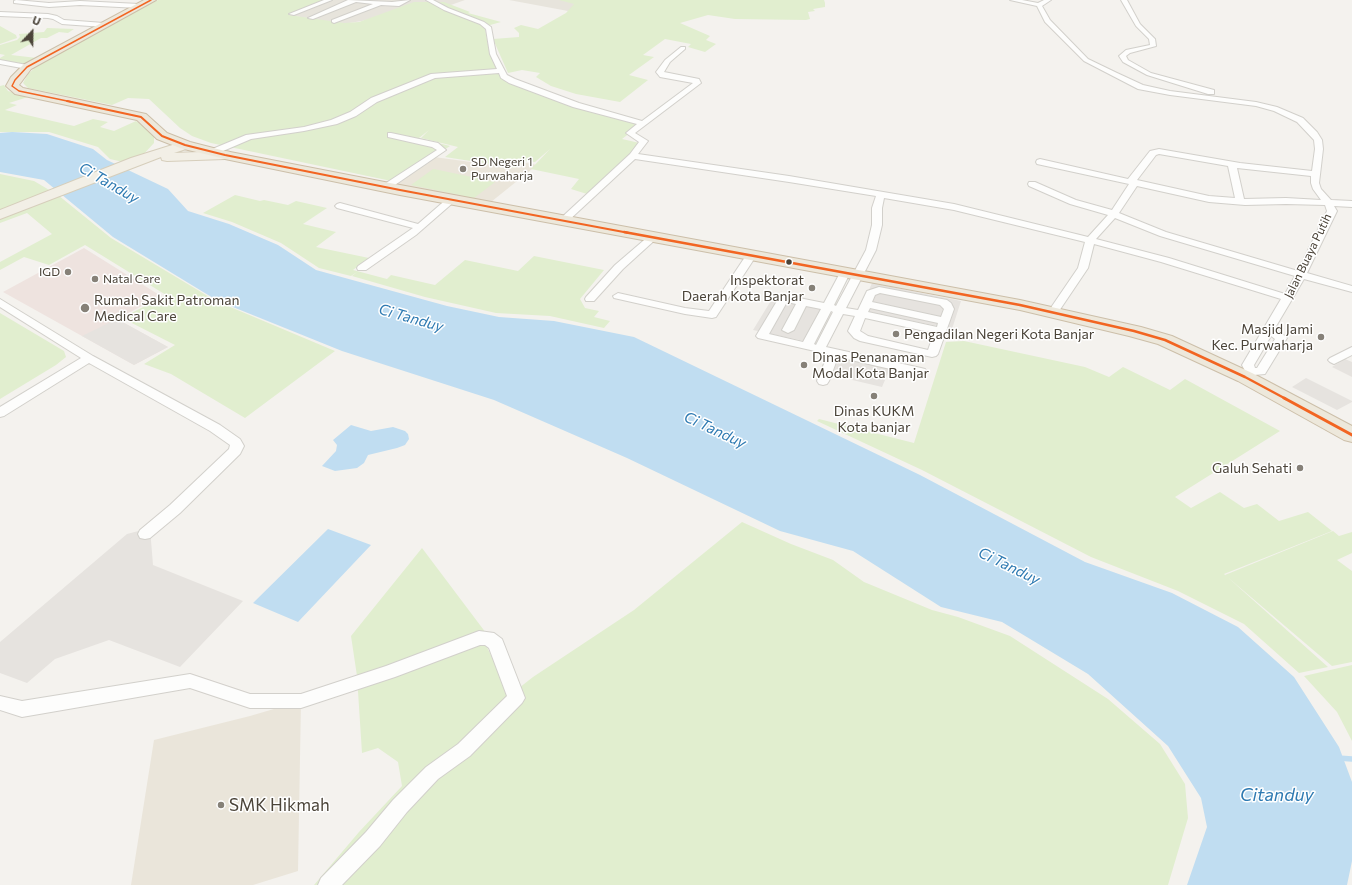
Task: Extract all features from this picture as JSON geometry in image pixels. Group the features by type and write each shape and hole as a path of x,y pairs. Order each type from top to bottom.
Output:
{"highway":[{"path":"151,0 27,67 12,83 12,86 15,89 141,117 162,136 185,145 219,153 386,187 1053,312 1151,336 1165,340 1248,375 1352,435"}],"main road":[{"path":"141,159 154,150 162,136"},
{"path":"0,214 141,159 185,145"},
{"path":"141,159 219,153"}],"street":[{"path":"292,14 329,0"},
{"path":"351,0 396,4 408,0"},
{"path":"311,18 356,0"},
{"path":"429,0 446,9 482,23 489,28 493,54 504,76 512,81 559,99 642,123"},
{"path":"1013,0 1040,5 1048,0"},
{"path":"1124,0 1138,25 1152,39 1153,46 1128,51 1122,56 1125,61 1149,74 1256,104"},
{"path":"0,13 13,3 140,6"},
{"path":"334,21 380,3"},
{"path":"1040,5 1047,21 1086,60 1114,75 1141,87 1170,93 1256,104"},
{"path":"0,13 48,16 55,17 62,22 104,25"},
{"path":"83,17 115,19"},
{"path":"564,220 633,156 644,141 630,133 697,83 696,81 660,74 661,69 667,62 683,48"},
{"path":"0,62 27,67"},
{"path":"219,153 249,137 304,129 334,122 353,114 374,100 434,76 502,71"},
{"name":"Jalan Buaya Putih","path":"1248,375 1261,371 1280,338 1270,330 1301,276 1332,211 1328,203 1317,189 1315,183 1319,149 1315,136 1307,126 1291,115 1277,109 1256,104"},
{"path":"386,187 442,150 435,145 391,135"},
{"path":"1053,312 1083,268 1090,240 1114,214 1133,182 1153,153 1159,151 1264,170 1316,174"},
{"path":"633,156 789,179 983,213 1166,260 1288,298"},
{"path":"1040,162 1198,197 1240,201 1286,201 1352,204"},
{"path":"1232,165 1240,201"},
{"path":"1032,184 1073,202 1114,214 1163,234 1352,290"},
{"path":"807,346 827,307 871,250 877,225 877,208 881,194"},
{"path":"362,268 420,227 452,199"},
{"path":"340,206 392,221 420,227"},
{"path":"590,299 619,267 653,237"},
{"path":"618,296 684,311 712,315 715,314 750,256"},
{"path":"819,349 840,309 851,275"},
{"path":"879,290 943,302 949,309 942,326 932,354 858,336 854,331 871,294 879,290"},
{"path":"921,372 762,336 784,298 840,309 864,309 942,326"},
{"path":"0,302 89,358 215,428 235,442 237,446 235,451 145,534"},
{"path":"788,330 802,302"},
{"path":"1334,360 1352,350"},
{"path":"823,381 834,352"},
{"path":"0,413 89,358"},
{"path":"0,703 22,709 190,681 250,701 301,702 389,672 479,638 488,638 496,644 516,698 464,750 432,773 400,806 373,839 328,885"}],"shaded area":[{"path":"318,0 465,0 448,6 344,24 282,14"},
{"path":"509,0 596,0 568,11"},
{"path":"434,157 515,168 522,162 537,165 491,202 391,185"},
{"name":"Rumah Sakit Patroman Medical Care","path":"84,248 161,296 117,319 168,347 134,365 3,292"},
{"path":"872,283 961,301 952,329 860,310"},
{"path":"775,294 824,304 804,341 753,330"},
{"path":"117,319 168,347 134,365 82,336"},
{"path":"841,354 891,366 882,387 831,375"},
{"path":"1345,359 1352,362 1352,377 1332,367"},
{"path":"1306,378 1352,402 1337,410 1292,387"},
{"path":"150,528 153,565 243,601 180,667 109,640 55,659 27,683 0,673 0,642 127,534"},
{"name":"SMK Hikmah","path":"301,701 298,871 253,885 131,885 154,740 250,716"}],"green space":[{"path":"158,0 326,0 289,15 344,23 359,22 414,2 444,2 470,12 468,13 501,22 483,27 485,29 490,55 501,77 640,125 622,139 644,144 587,194 571,189 579,179 531,169 550,149 535,162 525,161 515,168 445,157 458,147 421,138 429,130 419,138 450,146 396,182 211,143 192,136 180,128 149,99 128,98 112,105 28,88 23,83 28,74 38,65 68,47"},
{"path":"559,0 824,0 825,7 813,9 815,11 808,12 810,19 806,20 735,19 708,15 680,23 710,36 706,40 716,44 705,52 688,47 691,44 665,39 643,55 654,57 629,75 648,80 620,102 576,94 551,86 536,77 540,73 522,70 508,73 493,39 519,37 519,33 514,28 521,25 538,29 566,13 574,4"},
{"path":"0,26 16,35 17,38 0,44"},
{"path":"47,28 74,29 68,33 59,32 47,38 41,38 11,55 37,58 26,64 0,60 0,58 5,55 0,54 0,45 17,40 20,37 19,34 44,32"},
{"path":"4,85 8,91 28,97 9,103 17,105 5,110 74,126 93,119 108,122 100,127 114,131 136,121 154,134 154,143 142,156 123,162 110,159 98,147 49,132 0,132 0,86"},
{"path":"433,169 495,182 474,198 411,185"},
{"path":"0,174 34,181 51,191 0,210"},
{"path":"58,195 111,238 216,301 335,351 245,418 171,374 144,364 175,345 122,318 166,295 85,245 49,265 24,257 0,270 0,262 52,234 27,213 0,223 0,218"},
{"path":"235,195 260,201 264,200 288,205 296,201 327,208 303,224 336,232 316,247 369,258 353,270 387,279 391,275 435,285 465,260 518,271 534,256 604,270 580,299 585,308 599,311 594,317 610,321 604,328 550,316 496,313 425,297 352,276 357,272 351,276 319,268 281,243 232,222 203,213"},
{"path":"0,313 64,351 66,357 56,365 0,399"},
{"path":"964,341 1085,367 1109,377 1123,367 1170,390 1185,379 1280,431 1175,497 1191,508 1220,492 1244,508 1257,504 1279,521 1308,512 1332,531 1224,574 1328,667 1299,673 1244,624 1178,591 1091,557 922,470 817,421 819,419 914,443 946,342"},
{"path":"742,522 791,544 833,560 864,582 932,610 958,617 1010,636 1108,699 1160,744 1185,784 1188,818 1168,885 314,885 359,832 402,786 398,762 378,748 362,753 357,676 351,636 422,548 486,633 485,643 510,695 533,677 634,610"},
{"path":"1333,531 1339,536 1352,532 1352,553 1337,560 1352,571 1352,662 1332,666 1225,575"},
{"path":"1352,665 1352,741 1337,712 1304,676"}],"water":[{"name":"Citanduy","path":"12,132 47,134 93,149 107,160 168,189 188,211 229,224 278,245 316,270 447,306 499,317 554,321 634,337 920,475 1085,562 1172,593 1238,627 1294,677 1339,747 1352,782 1352,861 1347,885 1187,885 1207,827 1201,798 1168,746 1088,674 1002,622 941,607 853,551 780,531 627,458 494,400 342,351 218,301 113,237 44,180 0,172 0,133"},
{"path":"351,425 371,431 393,427 405,431 408,434 409,439 405,445 368,455 364,463 357,468 335,471 322,466 336,451 337,445 333,440"},
{"path":"328,529 371,545 298,622 253,603"}],"waterway":[{"path":"1338,758 1352,759"}],"transit line":[{"path":"151,0 27,67 15,80 12,86 19,91 141,117 162,136 185,145 225,155 400,190 1020,305 1134,331 1165,340 1245,377 1352,435"}],"place":[{"name":"SD Negeri 1 Purwaharja","path":"463,169"},
{"name":"IGD","path":"68,272"},
{"name":"Natal Care","path":"95,279"},
{"name":"Inspektorat Daerah Kota Banjar","path":"812,288"},
{"name":"Rumah Sakit Patroman Medical Care","path":"85,308"},
{"name":"Pengadilan Negeri Kota Banjar","path":"896,334"},
{"name":"Masjid Jami Kec. Purwaharja","path":"1321,337"},
{"name":"Dinas Penanaman Modal Kota Banjar","path":"804,365"},
{"name":"Dinas KUKM Kota banjar","path":"874,396"},
{"name":"Galuh Sehati","path":"1300,468"},
{"name":"SMK Hikmah","path":"221,805"}],"water label":[{"name":"Ci Tanduy","path":"109,183"},
{"name":"Ci Tanduy","path":"411,318"},
{"name":"Ci Tanduy","path":"715,430"},
{"name":"Ci Tanduy","path":"1009,566"}]}
